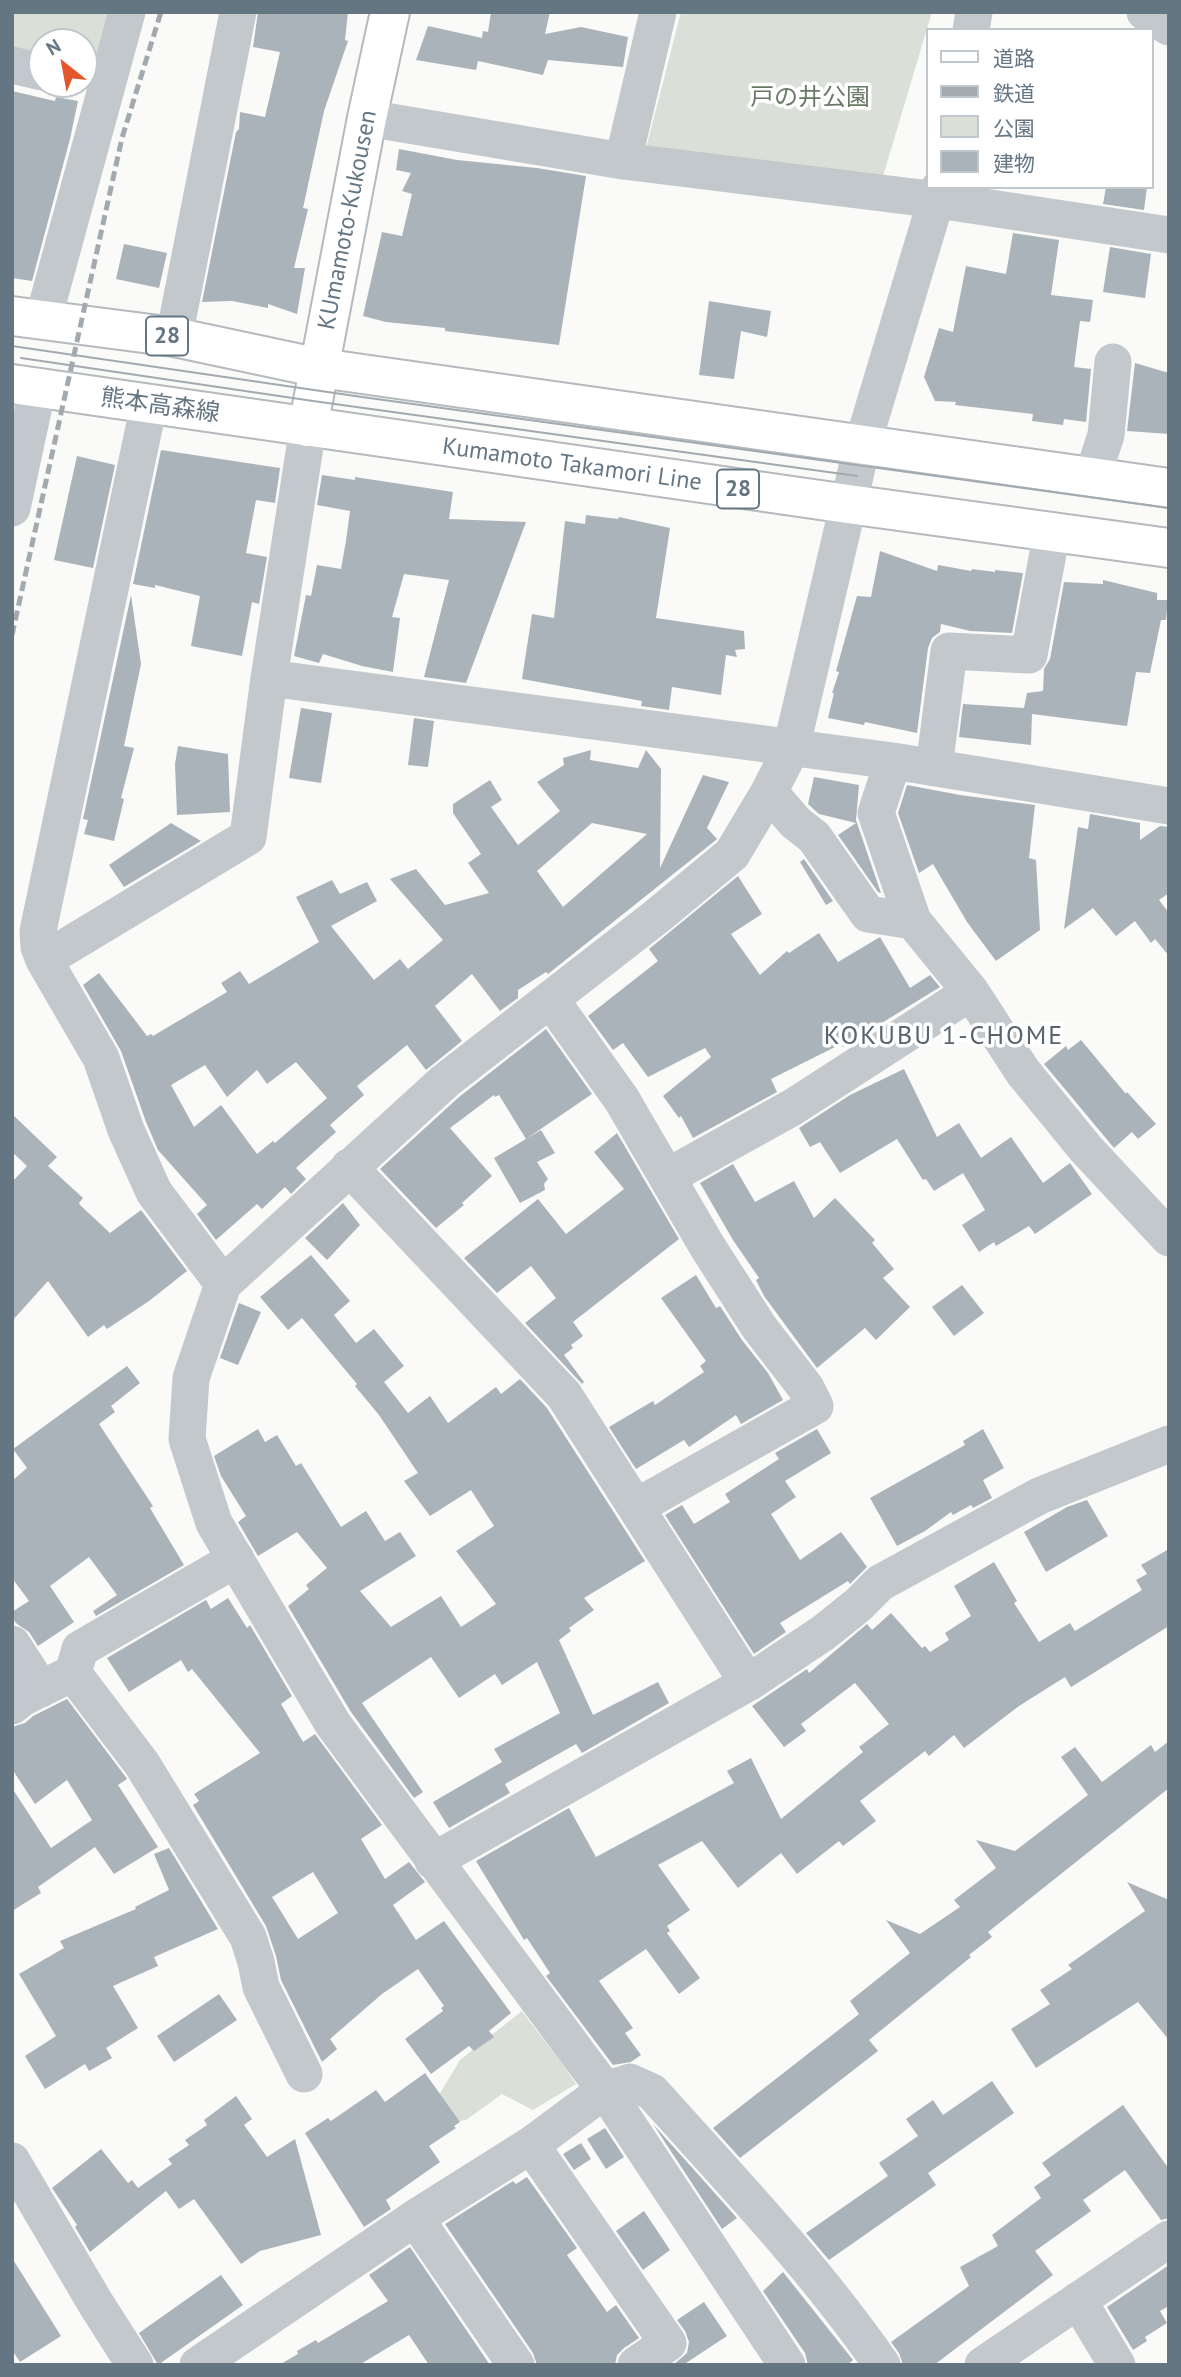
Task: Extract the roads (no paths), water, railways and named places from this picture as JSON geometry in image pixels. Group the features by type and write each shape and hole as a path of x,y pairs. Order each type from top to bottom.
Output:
{"main road":[{"name":"KUmamoto-Kukousen","path":"308,427 390,12"},
{"name":"28","path":"28,318 174,337 320,368 1169,488"},
{"name":"熊本高森線","path":"25,385 308,427"},
{"name":"Kumamoto Takamori Line","path":"308,427 1169,548"}],"street":[{"path":"98,77 127,12"},
{"path":"174,337 238,12"},
{"path":"624,161 658,12"},
{"path":"1145,12 1169,27"},
{"path":"28,318 91,98"},
{"path":"367,118 624,161 939,194 1169,235"},
{"path":"787,2365 605,2090 333,1724 214,1523 187,1439 191,1378 223,1284 445,1081 551,1000 732,854 791,749 862,446 939,194"},
{"path":"1092,478 1106,435 1113,362"},
{"path":"12,508 25,385"},
{"path":"149,404 38,931 39,947 101,1058 126,1130 155,1192 223,1284"},
{"path":"44,960 248,837 269,678 308,427"},
{"path":"934,768 949,651 1029,655 1052,532"},
{"path":"269,678 893,761 1169,806"},
{"path":"893,761 876,813 913,921 971,992 1023,1072 1086,1149 1169,1238"},
{"path":"769,792 796,823 814,837 868,914 913,921"},
{"path":"667,1177 793,1107 971,992"},
{"path":"551,1000 622,1100 714,1258 759,1327 806,1388 815,1406 636,1507"},
{"path":"349,1167 564,1395 748,1683"},
{"path":"433,1861 748,1683 823,1633 880,1583 1039,1496 1169,1444"},
{"path":"12,1644 26,1698 73,1673 80,1649 236,1559"},
{"path":"73,1673 142,1764 248,1937 261,1987 304,2074"},
{"path":"198,2365 415,2218 531,2145 605,2090 630,2082 652,2092 768,2221 857,2329 882,2365"},
{"path":"531,2145 668,2343 636,2365"},
{"path":"12,2161 135,2365"},
{"path":"415,2218 516,2365"},
{"path":"983,2365 1169,2239"},
{"path":"1078,2300 1117,2365"}],"tram line":[{"path":"12,346 1169,508"},
{"path":"21,358 857,476"}],"railway":[{"path":"12,635 122,138 161,12"}],"district":[{"name":"KOKUBU 1-CHOME","path":"944,1037"}],"park label":[{"name":"戸の井公園","path":"810,98"}]}
